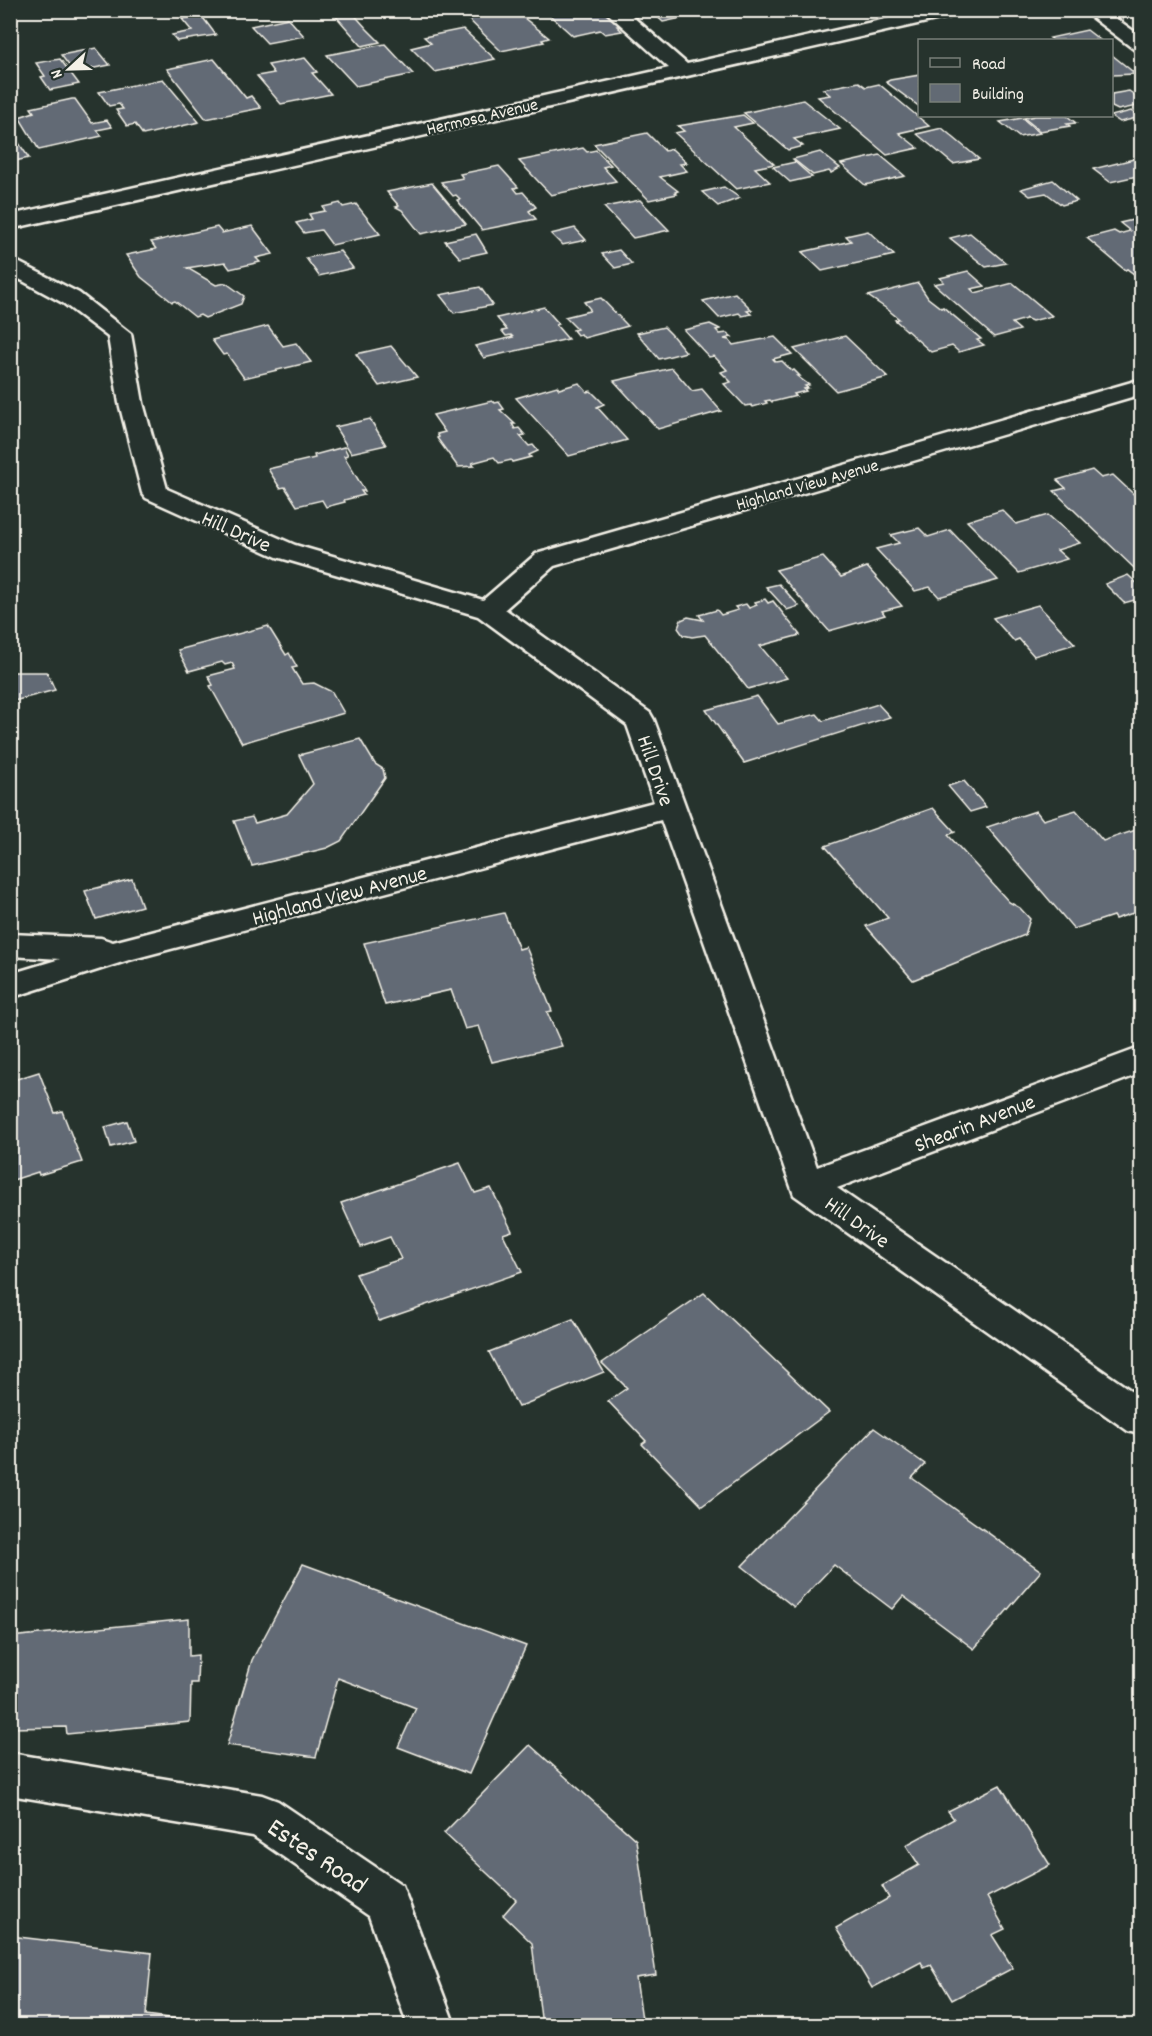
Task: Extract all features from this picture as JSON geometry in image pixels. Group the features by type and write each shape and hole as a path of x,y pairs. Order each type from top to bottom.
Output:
{"street":[{"path":"614,10 684,71"},
{"name":"Hermosa Avenue","path":"10,222 953,10"},
{"path":"1091,10 1142,46"},
{"name":"Hill Drive","path":"10,265 71,298 119,334 131,403 155,493 286,552 488,610 640,720 806,1185 1142,1419"},
{"path":"10,291 42,282"},
{"name":"Highland View Avenue","path":"488,610 545,560 1142,386"},
{"name":"Highland View Avenue","path":"10,986 124,950 670,808"},
{"path":"10,945 124,950"},
{"name":"Shearin Avenue","path":"806,1185 1142,1059"},
{"name":"Estes Road","path":"10,1774 262,1816 386,1901 432,2025"}],"building":[{"path":"459,10 514,10 549,38 542,40 544,42 501,51"},
{"path":"544,10 609,10 625,25 617,26 622,31 605,34 600,30 573,36"},
{"path":"650,10 696,10 682,13 686,17 663,22"},
{"path":"351,11 380,42 362,46 334,14"},
{"path":"201,15 216,35 177,41 172,35 192,31 182,19"},
{"path":"288,18 304,36 267,43 251,26"},
{"path":"463,29 495,59 435,72 411,48 431,43 424,37"},
{"path":"1087,30 1099,39 1052,39 1050,38"},
{"path":"385,44 413,74 356,86 327,55"},
{"path":"96,48 110,65 74,72 61,55"},
{"path":"1113,56 1132,71 1135,74 1113,75"},
{"path":"305,58 317,72 312,73 331,94 281,104 257,76 274,73 268,65"},
{"path":"60,59 79,84 50,90 41,77 45,76 36,63"},
{"path":"214,59 246,98 251,96 261,108 206,119 167,69"},
{"path":"918,75 918,106 886,82"},
{"path":"163,79 199,122 143,135 135,124 127,126 116,110 123,109 119,104 109,106 99,92"},
{"path":"859,82 866,87 879,84 929,126 899,133 918,148 887,155 818,97 830,95 823,89"},
{"path":"1129,91 1142,100 1142,105 1118,110 1113,108 1113,94"},
{"path":"75,99 92,123 107,120 112,127 97,130 102,136 39,150 19,117 34,112 31,108"},
{"path":"803,100 840,129 794,139 803,146 788,150 744,113"},
{"path":"1131,111 1141,117 1120,122 1113,116"},
{"path":"743,115 753,123 734,127 774,164 755,168 770,182 736,189 675,133 684,131 678,126"},
{"path":"1068,117 1076,123 1040,131 1024,118"},
{"path":"1022,118 1040,133 1019,137 1000,122"},
{"path":"942,128 979,159 953,164 917,134"},
{"path":"647,133 665,151 672,149 687,163 680,164 687,171 660,177 678,191 675,192 677,194 649,200 594,144"},
{"path":"10,136 14,136 29,158 10,162"},
{"path":"583,148 587,152 596,150 611,165 603,167 616,181 551,195 519,161"},
{"path":"820,152 840,168 831,173 829,171 813,175 793,159"},
{"path":"880,155 905,176 865,185 841,164"},
{"path":"1142,157 1141,179 1137,176 1110,182 1093,169"},
{"path":"795,162 812,177 790,182 773,167"},
{"path":"499,166 518,187 514,188 518,193 523,192 536,207 529,211 536,219 482,230 457,200 460,199 456,195 453,196 441,182 463,178 460,174"},
{"path":"1053,180 1077,201 1062,205 1046,193 1030,196 1021,189"},
{"path":"432,183 466,224 421,234 402,210 396,207 399,206 387,192"},
{"path":"724,187 740,198 718,206 702,192"},
{"path":"640,200 669,230 633,238 604,207"},
{"path":"340,203 343,207 356,204 380,234 332,245 321,230 304,233 296,223 312,219 309,214 325,211 323,207"},
{"path":"1137,219 1142,221 1142,280 1127,269 1125,270 1087,238 1114,231 1119,234 1130,231 1120,223"},
{"path":"252,226 273,254 256,258 260,262 230,269 225,262 187,268 216,285 226,283 244,296 241,304 205,318 200,315 195,317 175,301 172,302 141,277 126,255 156,249 151,242 217,227 222,233"},
{"path":"575,228 586,240 562,245 551,234"},
{"path":"868,231 894,255 822,271 802,252 851,241 846,236"},
{"path":"970,233 1006,263 986,267 950,238"},
{"path":"476,234 487,252 460,258 445,241"},
{"path":"619,250 632,264 615,268 602,254"},
{"path":"340,251 353,268 319,276 306,258"},
{"path":"968,271 985,286 971,289 975,293 1013,283 1052,316 1032,321 1025,318 1012,323 1020,330 994,337 934,284 944,282 940,278"},
{"path":"918,283 928,298 941,308 943,307 981,339 977,340 984,345 959,352 952,346 931,352 895,320 899,319 868,296"},
{"path":"480,287 493,305 454,313 440,295"},
{"path":"735,293 752,310 747,311 751,314 742,316 739,313 719,318 703,301"},
{"path":"601,298 628,326 584,338 581,334 577,335 573,330 577,329 565,317 589,311 590,309 584,302"},
{"path":"544,307 568,339 484,358 475,346 513,337 506,336 502,331 507,330 497,318"},
{"path":"710,324 720,329 716,330 720,334 727,333 732,337 724,339 729,340 733,345 775,337 792,354 773,359 776,362 782,361 792,371 794,370 800,376 797,376 809,385 805,386 808,388 804,389 806,391 772,402 765,401 767,403 753,407 745,406 724,384 731,382 721,372 727,370 714,356 709,357 684,330"},
{"path":"268,326 283,346 296,343 311,362 244,378 227,354 223,355 212,340"},
{"path":"664,327 686,352 659,359 637,333"},
{"path":"845,336 888,377 836,391 794,349"},
{"path":"391,346 417,377 379,386 356,354"},
{"path":"672,368 692,391 702,389 721,411 658,429 614,381"},
{"path":"579,383 604,404 597,407 627,440 569,456 516,398 557,386 559,389"},
{"path":"492,401 499,402 504,409 500,410 515,424 512,424 515,429 519,428 525,435 520,436 529,446 533,445 538,451 529,455 531,457 512,462 511,460 499,463 494,457 472,463 474,466 458,467 437,438 439,437 437,434 445,432 433,415"},
{"path":"370,419 386,445 351,453 335,427"},
{"path":"344,447 348,455 344,456 365,491 361,491 364,495 344,500 345,502 326,507 322,500 297,506 285,487 280,488 268,469 315,458 314,455"},
{"path":"1092,470 1101,478 1113,475 1142,502 1142,565 1134,568 1054,491 1066,488 1057,480"},
{"path":"1002,510 1016,524 1048,515 1080,543 1057,550 1067,559 1019,573 967,521"},
{"path":"919,528 928,537 950,530 998,580 939,597 930,587 915,591 876,549 899,543 891,535"},
{"path":"823,557 841,577 867,567 902,606 882,611 885,615 829,631 776,570"},
{"path":"1128,575 1142,588 1142,598 1124,603 1105,584"},
{"path":"779,584 799,606 787,610 766,587"},
{"path":"765,599 768,603 773,601 800,635 760,646 787,678 748,689 705,635 692,637 683,635 678,628 681,620 688,617 703,620 699,615 717,610 721,615 738,610 735,607 746,604 749,608 757,605 755,602"},
{"path":"1038,605 1075,644 1034,656 1019,639 1014,641 993,618"},
{"path":"268,626 286,655 289,653 297,667 292,668 302,684 314,683 332,692 344,713 242,743 210,686 213,685 208,676 235,669 232,663 225,665 222,662 189,671 178,650"},
{"path":"10,672 47,672 55,690 10,702"},
{"path":"757,696 778,724 817,714 823,721 878,704 890,717 744,763 706,710"},
{"path":"360,739 375,764 383,769 385,778 341,841 327,848 252,866 234,821 252,817 255,823 287,814 313,784 299,755"},
{"path":"964,781 986,807 970,812 948,786"},
{"path":"933,808 955,832 948,835 1009,902 1020,908 1030,919 1025,935 913,980 866,926 888,918 825,846"},
{"path":"1076,810 1103,841 1142,828 1142,910 1115,919 1113,916 1074,929 987,827 1036,811 1043,820"},
{"path":"132,879 142,906 96,919 85,891"},
{"path":"504,913 519,949 526,947 552,1011 547,1012 562,1046 492,1062 479,1026 465,1029 451,990 385,1005 364,943"},
{"path":"39,1072 55,1113 62,1111 82,1162 10,1181 10,1081"},
{"path":"127,1121 134,1141 111,1147 105,1127"},
{"path":"460,1163 475,1193 491,1188 512,1231 503,1234 522,1272 379,1321 356,1274 401,1259 390,1237 361,1247 341,1203"},
{"path":"704,1293 829,1412 702,1506 642,1444 646,1441 608,1401 627,1388 602,1363"},
{"path":"573,1319 604,1372 518,1407 489,1352"},
{"path":"874,1428 925,1464 912,1478 1041,1571 974,1649 903,1596 892,1609 834,1565 794,1607 742,1566"},
{"path":"303,1564 526,1646 469,1774 398,1747 416,1708 338,1678 316,1757 227,1745 252,1660"},
{"path":"189,1619 189,1656 198,1655 197,1683 191,1683 190,1722 67,1734 66,1727 10,1728 10,1637"},
{"path":"530,1745 636,1840 656,1975 636,1978 643,2026 542,2026 532,1943 503,1915 516,1900 444,1833"},
{"path":"1000,1785 1050,1865 987,1897 1005,1929 992,1935 1013,1968 952,2000 931,1965 924,1968 921,1962 872,1988 836,1928 889,1898 882,1886 919,1865 906,1845 954,1819 948,1811"},
{"path":"10,1936 152,1953 146,2015 230,2026 10,2026"}]}
